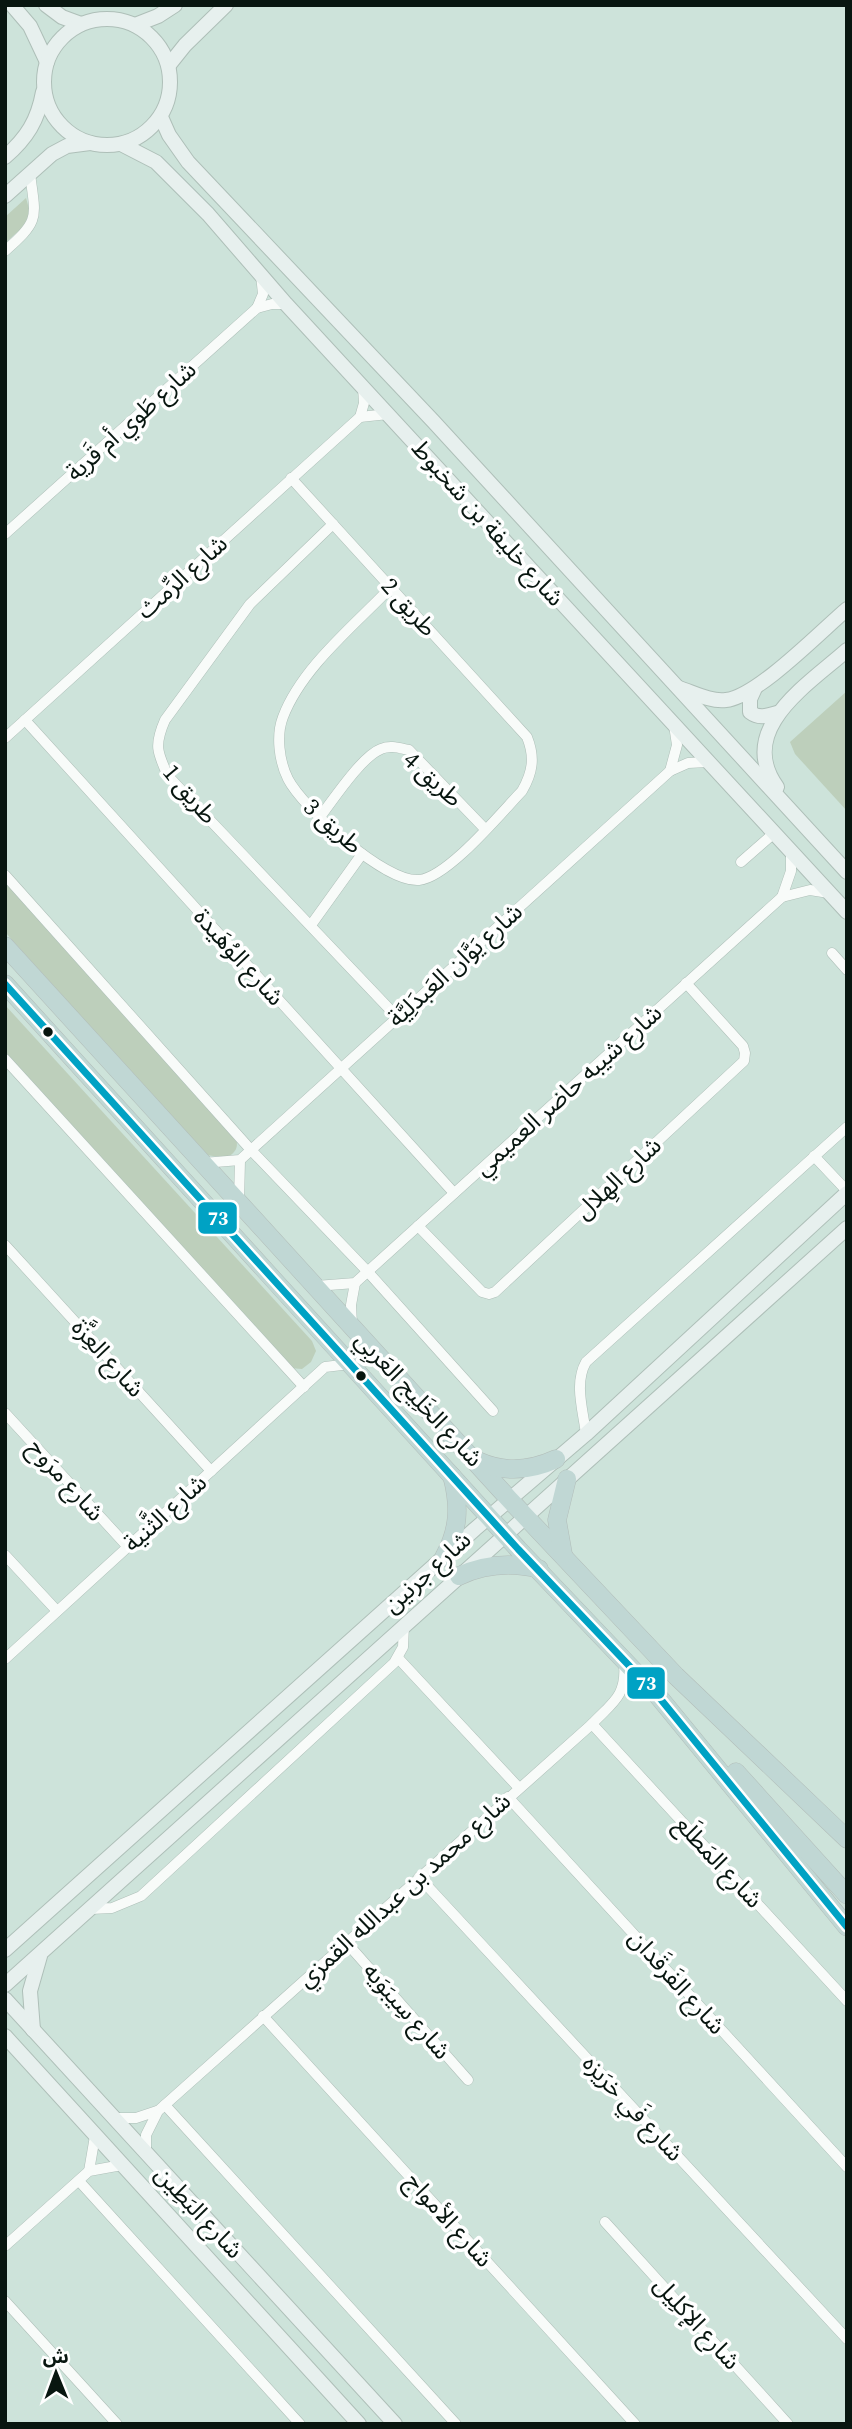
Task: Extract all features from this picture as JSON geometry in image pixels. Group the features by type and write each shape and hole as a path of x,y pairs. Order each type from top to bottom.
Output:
{"highway":[{"name":"شارع الخَلِيج العَربِي","path":"5,946 564,1558 676,1676 847,1839"},
{"name":"شارع الخَلِيج العَربِي","path":"5,985 505,1534 658,1696 847,1927"},
{"path":"475,1460 497,1468 521,1470 545,1465 556,1459"},
{"path":"443,1557 453,1537 458,1516 457,1494 451,1473"},
{"path":"564,1558 557,1520 567,1479"},
{"path":"459,1576 480,1568 503,1564 538,1569"},
{"path":"658,1696 738,1775 847,1895"}],"main road":[{"path":"12,5 30,26 47,62"},
{"path":"46,5 62,17 81,24"},
{"path":"135,25 158,16 175,5"},
{"path":"169,65 185,45 226,5"},
{"path":"5,157 20,144 39,113 47,62 66,34 81,24 99,19 117,19 135,25 155,41 169,65 171,83 169,100 161,117 143,134 121,144 90,143 68,146 52,154 5,196"},
{"path":"44,87 48,105 58,122 72,135 90,143"},
{"name":"شارع خليفة بن شخبوط","path":"161,117 169,135 188,162 433,421 847,872"},
{"name":"شارع خليفة بن شخبوط","path":"121,144 156,162 208,214 286,304 847,912"},
{"path":"677,687 721,700 738,698 755,688 847,609"},
{"path":"801,820 773,782 767,767 765,741 777,713 847,650"},
{"path":"755,688 750,699 750,712 761,717 777,713"},
{"name":"شارع جرنين","path":"5,1950 443,1557 586,1434 847,1192"},
{"name":"شارع جرنين","path":"5,1985 847,1228"},
{"path":"5,1939 23,1934"},
{"path":"33,2030 30,1991 36,1964 42,1952"},
{"name":"شارع البَطِين","path":"5,1999 395,2424"},
{"name":"شارع البَطِين","path":"5,2036 11,2046 359,2424"}],"street":[{"path":"5,251 29,230 35,218 30,174"},
{"path":"257,309 263,294 261,275"},
{"path":"257,309 272,304 286,304"},
{"name":"شارع طَوي أم قَرية","path":"5,534 257,309"},
{"path":"363,387 364,403 360,417 388,414"},
{"name":"شارع الرِّمث","path":"5,738 360,417"},
{"name":"طريق 2","path":"291,478 527,737"},
{"name":"طريق 1","path":"333,524 250,604 165,719 157,752 168,776 397,1017"},
{"name":"طريق 3","path":"391,587 314,666 294,694 282,719 279,740 281,760 299,796 362,854 387,871 407,879 420,880 433,876 449,865 522,791 530,778 532,750 527,737"},
{"name":"شارع الوُهَيدة","path":"25,720 454,1193"},
{"path":"670,771 677,745 674,725"},
{"name":"طريق 4","path":"320,817 358,768 379,750 394,747 408,750 485,829"},
{"name":"شارع يَوَّان العَبدَلِيَّة","path":"240,1160 670,771 688,763 707,762"},
{"path":"741,862 773,834"},
{"path":"782,897 791,871 791,853"},
{"path":"312,925 362,854"},
{"path":"5,875 251,1150 368,1272 493,1411"},
{"path":"782,897 810,890 830,894"},
{"name":"شارع شيبه حاضر العميمي","path":"355,1283 782,897"},
{"path":"847,951 835,957 847,970"},
{"name":"شارع الهِلال","path":"418,1226 482,1292 495,1292 744,1061 746,1054 743,1046 686,983"},
{"path":"5,1059 304,1387"},
{"path":"586,1434 579,1381 586,1362 847,1127"},
{"path":"834,1138 847,1140"},
{"path":"814,1156 847,1192"},
{"path":"203,1163 240,1160 239,1202"},
{"name":"شارع العِزَّة","path":"5,1245 211,1471"},
{"path":"315,1286 355,1283 352,1327"},
{"path":"327,1338 326,1367 351,1364"},
{"name":"شارع الثَّنية","path":"5,1659 326,1367"},
{"name":"شارع مرَوح","path":"5,1413 128,1547"},
{"path":"5,1555 57,1611"},
{"path":"90,1909 112,1908 141,1896 398,1658 405,1640 404,1625"},
{"name":"شارع محمد بن عبدالله القمزي","path":"146,2154 146,2135 161,2108 592,1724 621,1693 625,1675 623,1657"},
{"path":"398,1658 519,1788"},
{"name":"شارع المَطلَع","path":"592,1724 847,2001"},
{"name":"شارع الفَرقَدان","path":"508,1797 847,2167"},
{"name":"شارع فَي خرَيزه","path":"419,1877 847,2339"},
{"name":"شارع سِيبَوَيه","path":"346,1942 468,2080"},
{"name":"شارع الأمواج","path":"263,2016 635,2424"},
{"path":"113,2118 136,2118 161,2108 456,2424"},
{"path":"89,2171 94,2136"},
{"path":"5,2246 89,2171 122,2165"},
{"path":"79,2181 300,2424"},
{"name":"شارع الإكلِيل","path":"605,2222 788,2424"},
{"path":"5,2301 117,2424"}],"green space":[{"path":"26,198 32,219 5,243 5,217"},
{"path":"847,691 847,811 795,754 790,742"},
{"path":"5,881 235,1135 237,1146 227,1158 206,1155 5,932"},
{"path":"5,1005 312,1341 316,1351 311,1362 302,1369 290,1368 5,1058"}],"transit line":[{"name":"73","path":"5,984 518,1549 658,1696 847,1927"}]}
